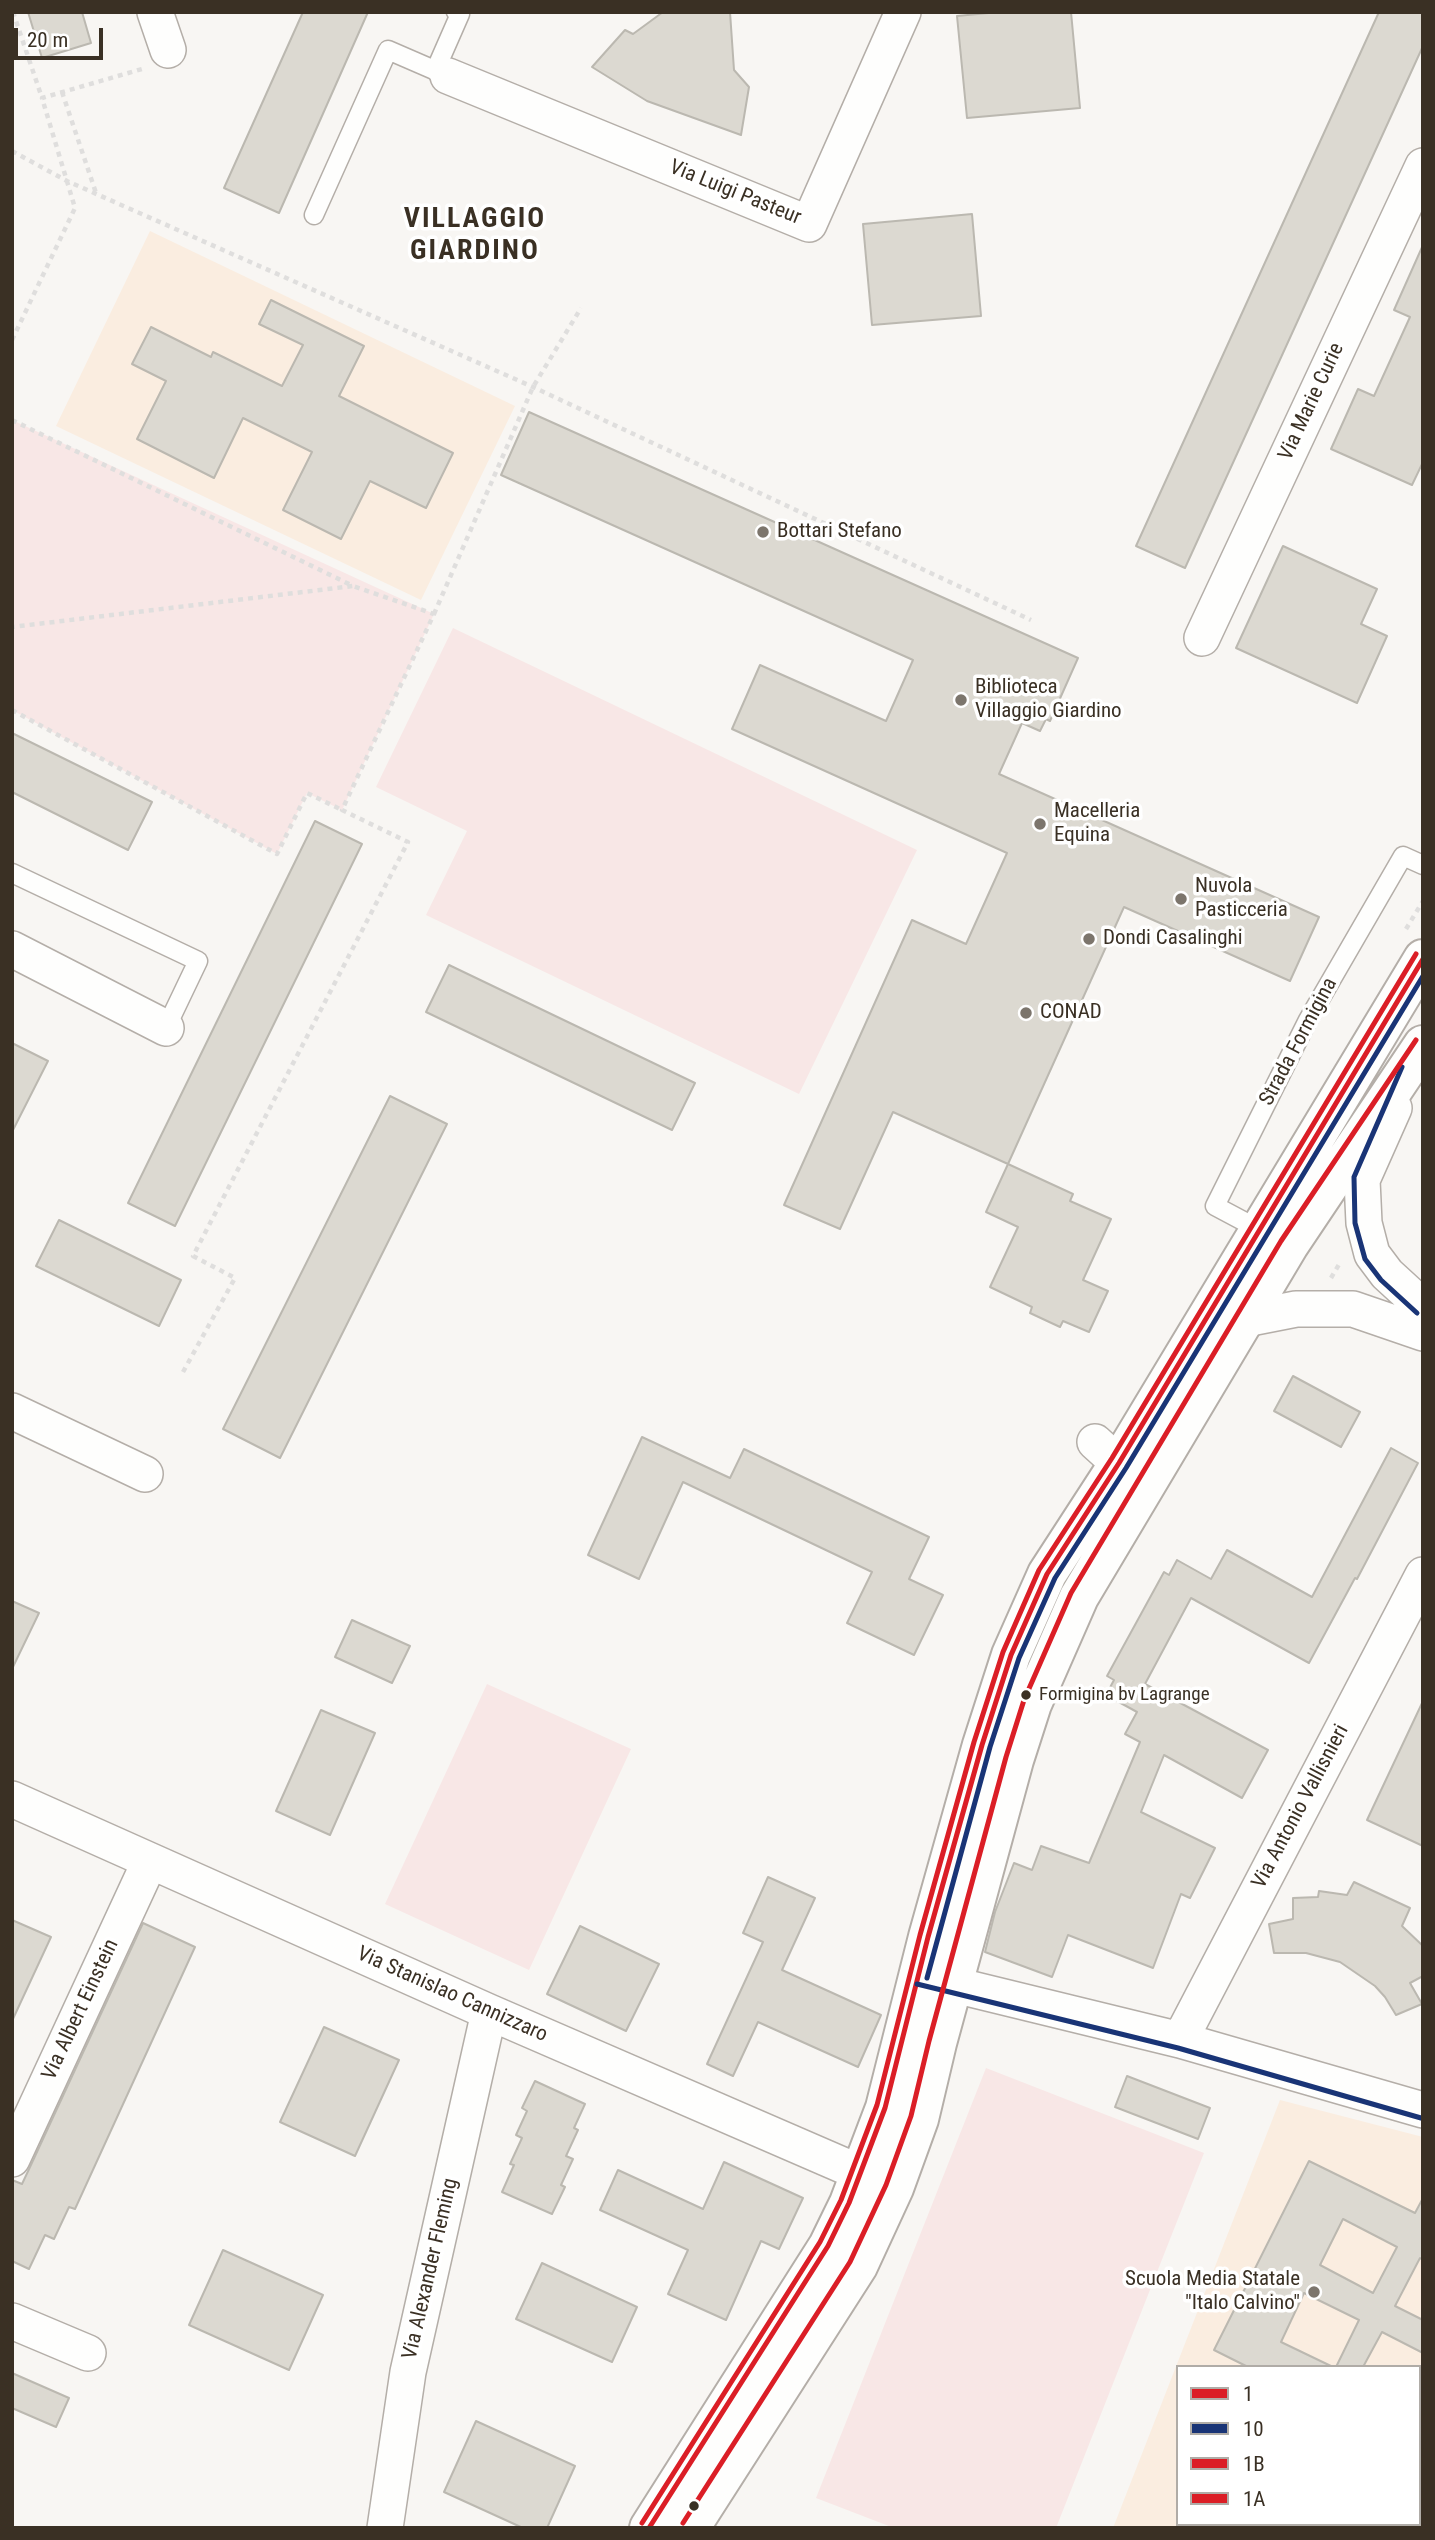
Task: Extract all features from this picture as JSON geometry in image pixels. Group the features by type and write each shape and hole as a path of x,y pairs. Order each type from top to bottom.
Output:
{"street":[{"path":"156,12 167,50"},
{"name":"Via Luigi Pasteur","path":"441,73 808,224 903,12"},
{"name":"Via Marie Curie","path":"1202,638 1423,166"},
{"path":"12,949 166,1028"},
{"path":"1119,1464 1245,1319 1275,1238 1423,960"},
{"path":"649,2528 828,2246 878,2180 919,2119 936,1980 1032,1703 1079,1597 1119,1464 1275,1238 1420,1050"},
{"path":"1420,1050 1362,1180 1364,1223 1372,1254 1410,1298 1423,1307"},
{"path":"1245,1319 1296,1309 1353,1309 1423,1333"},
{"path":"12,1411 145,1474"},
{"name":"Via Antonio Vallisnieri","path":"1180,2040 1423,1575"},
{"name":"Via Stanislao Cannizzaro","path":"12,1799 489,2012 878,2180"},
{"name":"Via Albert Einstein","path":"12,2159 150,1861"},
{"path":"936,1980 1180,2040 1423,2110"},
{"name":"Via Alexander Fleming","path":"385,2528 408,2372 489,2012"},
{"path":"690,2528 858,2266 878,2180"},
{"path":"12,2321 88,2353"}],"lane":[{"path":"314,215 388,50 441,73 460,14 456,12"},
{"name":"Strada Formigina","path":"1275,1238 1215,1206 1308,1020 1403,856 1423,865"},
{"path":"12,873 198,961 166,1028"}],"path":[{"path":"12,340 75,208 13,12"},
{"path":"41,98 170,61 167,50"},
{"path":"62,92 96,194"},
{"path":"12,151 67,181 533,387 1031,620"},
{"path":"342,810 434,614 533,387 581,308"},
{"path":"12,421 353,586 434,614"},
{"path":"12,626 353,586"},
{"path":"12,710 277,854 307,793 408,842 193,1256 235,1278 183,1372"}],"shaded area":[{"path":"150,231 515,406 421,600 56,426"},
{"path":"12,420 434,614 342,810 307,793 277,854 12,710"},
{"path":"453,628 917,850 799,1094 426,915 467,831 376,787"},
{"path":"487,1684 631,1749 529,1970 385,1904"},
{"path":"986,2068 1204,2153 1056,2528 894,2528 816,2498"},
{"name":"Scuola Media Statale \"Italo Calvino\"","path":"1280,2100 1423,2137 1423,2528 1113,2528 1176,2367 1176,2526 1421,2526 1421,2365 1177,2365"}],"building":[{"path":"28,12 82,12 91,43 42,58"},
{"path":"303,12 368,12 279,213 224,188"},
{"path":"663,12 730,12 734,70 749,87 741,135 647,101 592,67 625,30 633,34"},
{"path":"999,12 1071,12 1080,108 967,118 957,16"},
{"path":"1379,12 1423,12 1423,46 1185,568 1136,546"},
{"path":"972,214 981,316 872,325 863,224"},
{"path":"1423,245 1423,462 1412,485 1331,449 1358,389 1374,396 1410,317 1394,310"},
{"path":"271,300 364,346 339,396 453,453 426,508 370,481 341,539 283,510 312,452 243,418 214,478 137,439 166,381 132,364 151,327 211,357 213,352 282,386 303,345 259,324"},
{"path":"529,412 1078,658 1050,721 1046,719 1040,731 1022,723 999,774 1319,917 1290,981 1124,907 1008,1164 893,1112 840,1229 784,1205 912,920 966,944 1007,853 732,729 760,665 886,721 913,660 501,475"},
{"path":"1283,546 1377,589 1361,624 1387,636 1357,703 1236,648"},
{"path":"12,733 152,802 128,850 12,792"},
{"path":"315,821 362,844 175,1226 128,1203"},
{"path":"449,965 695,1083 672,1130 426,1012"},
{"path":"12,1043 48,1061 12,1132"},
{"path":"390,1096 447,1124 280,1458 223,1429"},
{"path":"1008,1164 1073,1194 1070,1201 1111,1219 1083,1280 1108,1291 1089,1332 1063,1321 1060,1327 1030,1313 1032,1307 990,1287 1018,1227 986,1212"},
{"path":"59,1220 181,1280 159,1326 36,1266"},
{"path":"1293,1376 1360,1412 1341,1447 1274,1411"},
{"path":"642,1437 730,1478 744,1449 929,1537 909,1579 943,1595 914,1655 847,1623 872,1572 683,1482 639,1579 588,1555"},
{"path":"1391,1448 1418,1463 1309,1663 1191,1598 1145,1684 1268,1750 1242,1798 1164,1755 1141,1812 1215,1848 1190,1898 1181,1894 1153,1968 1068,1935 1052,1977 985,1952 995,1912 1014,1863 1032,1870 1041,1846 1089,1863 1140,1742 1125,1734 1137,1712 1106,1695 1114,1680 1107,1676 1164,1572 1169,1575 1177,1560 1211,1579 1227,1550 1312,1597"},
{"path":"12,1601 39,1613 12,1669"},
{"path":"352,1620 410,1646 392,1683 335,1657"},
{"path":"1423,1701 1423,1846 1367,1820"},
{"path":"321,1710 375,1733 330,1835 276,1811"},
{"path":"768,1877 815,1898 782,1970 881,2015 858,2067 758,2022 733,2076 707,2064 763,1942 743,1933"},
{"path":"1354,1882 1410,1908 1402,1926 1423,1946 1423,1976 1410,1983 1422,2004 1396,2015 1375,1986 1340,1962 1306,1953 1274,1953 1269,1924 1293,1919 1293,1898 1318,1897 1319,1891 1347,1895"},
{"path":"12,1920 51,1937 12,2021"},
{"path":"143,1923 195,1947 75,2209 69,2207 54,2239 45,2235 29,2269 12,2261 12,2180 22,2184"},
{"path":"580,1926 659,1964 626,2031 547,1994"},
{"path":"324,2027 399,2060 355,2156 280,2122"},
{"path":"1127,2076 1210,2108 1198,2139 1115,2107"},
{"path":"535,2081 585,2104 574,2128 578,2130 566,2156 573,2159 561,2185 565,2187 552,2214 502,2192 514,2165 510,2164 522,2138 516,2135 527,2111 522,2108"},
{"path":"1309,2161 1415,2213 1423,2198 1423,2260 1420,2258 1395,2306 1423,2320 1423,2353 1382,2332 1364,2365 1337,2365 1359,2320 1304,2293 1281,2342 1329,2365 1244,2365 1214,2350","holes":["1343,2219 1397,2247 1373,2293 1320,2265"]},
{"path":"724,2162 803,2198 779,2249 761,2241 726,2320 668,2294 688,2250 600,2210 618,2170 703,2209"},
{"path":"223,2250 323,2295 289,2370 189,2325"},
{"path":"542,2263 637,2307 612,2362 516,2319"},
{"path":"12,2373 69,2398 56,2427 12,2408"},
{"path":"476,2421 575,2466 547,2528 523,2528 444,2492"}],"transit line":[{"name":"1B","path":"642,2523 820,2242 841,2200 877,2105 920,1935 974,1742 1003,1652 1039,1570 1112,1458 1416,954"},
{"name":"1","path":"649,2528 828,2246 849,2203 885,2108 928,1937 982,1745 1011,1655 1047,1574 1119,1463 1423,959"},
{"name":"10","path":"927,1978 990,1747 1019,1658 1055,1578 1126,1468 1423,976"},
{"name":"1A","path":"683,2523 850,2262 886,2185 911,2116 1006,1757 1024,1700 1071,1593 1281,1241 1416,1040"},
{"name":"10","path":"1402,1067 1354,1177 1355,1223 1365,1259 1381,1280 1417,1313"},
{"name":"10","path":"917,1984 1178,2048 1421,2118"}],"place":[{"name":"Bottari Stefano","path":"763,532"},
{"name":"Biblioteca Villaggio Giardino","path":"961,700"},
{"name":"Macelleria Equina","path":"1040,824"},
{"name":"Nuvola Pasticceria","path":"1181,899"},
{"name":"Dondi Casalinghi","path":"1089,939"},
{"name":"CONAD","path":"1026,1013"},
{"name":"Formigina bv Lagrange","path":"1026,1695"},
{"name":"Scuola Media Statale \"Italo Calvino\"","path":"1314,2292"}],"district":[{"name":"VILLAGGIO GIARDINO","path":"475,236"}]}
